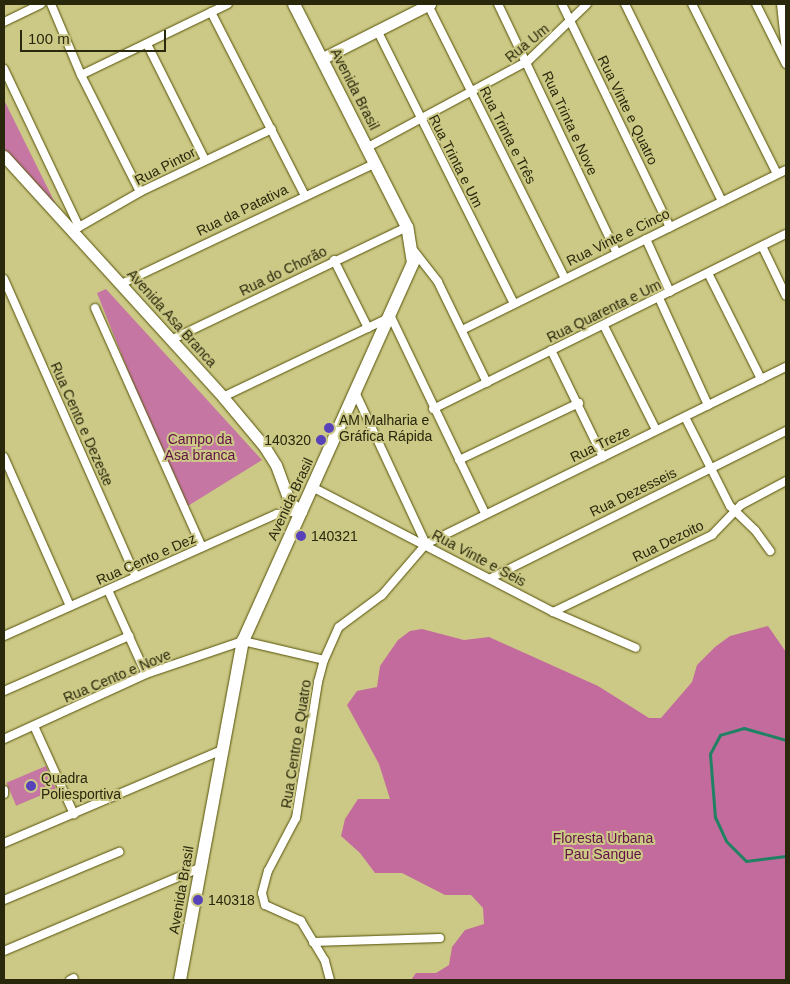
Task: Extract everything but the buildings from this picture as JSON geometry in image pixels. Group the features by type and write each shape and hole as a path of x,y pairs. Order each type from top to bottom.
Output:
{"main road":[{"name":"Avenida Brasil","path":"180,980 243,641 391,317 410,273 414,251 407,227 376,162 294,4"}],"street":[{"path":"4,22 41,4"},
{"path":"51,4 81,74 140,192"},
{"path":"81,74 228,4"},
{"path":"323,58 429,4"},
{"name":"Rua Trinta e Três","path":"429,4 564,277"},
{"name":"Rua Trinta e Nove","path":"498,4 528,61 617,254"},
{"name":"Rua Vinte e Quatro","path":"562,4 670,227"},
{"name":"Rua Um","path":"368,147 528,61 588,4"},
{"path":"625,4 722,201"},
{"path":"692,4 777,174"},
{"path":"756,4 786,64"},
{"path":"781,4 786,51"},
{"path":"211,12 304,194"},
{"name":"Rua Trinta e Um","path":"377,30 514,304"},
{"path":"147,44 205,160"},
{"path":"4,70 75,229"},
{"name":"Rua Pintor","path":"75,229 140,192 272,129"},
{"name":"Avenida Asa Branca","path":"4,156 75,229 264,446 276,465 290,503 300,513"},
{"name":"Rua da Patativa","path":"121,284 304,194 376,162"},
{"name":"Rua Vinte e Cinco","path":"462,330 564,277 617,254 786,170"},
{"name":"Rua do Chorão","path":"171,340 334,260 407,227"},
{"name":"Rua Quarenta e Um","path":"434,409 786,234"},
{"path":"646,239 670,292"},
{"path":"762,246 786,296"},
{"path":"414,251 429,267 487,382"},
{"path":"334,260 368,328"},
{"path":"708,273 761,379"},
{"name":"Rua Cento e Dezeste","path":"4,280 136,577"},
{"path":"659,298 708,405"},
{"path":"96,308 202,547"},
{"path":"223,397 391,317 485,513"},
{"path":"604,326 656,430"},
{"path":"551,350 579,403 603,456"},
{"name":"Rua Treze","path":"426,544 485,513 786,367"},
{"path":"356,394 426,544"},
{"path":"459,460 579,403"},
{"path":"685,417 734,511 755,530 770,551"},
{"name":"Rua Dezesseis","path":"491,578 786,431"},
{"path":"4,457 70,606"},
{"name":"Rua Dezoito","path":"553,612 712,535 734,511 786,481"},
{"name":"Rua Vinte e Seis","path":"312,487 426,544 553,612 636,648"},
{"name":"Rua Cento e Dez","path":"4,636 277,514 300,513"},
{"name":"Rua Centro e Quatro","path":"330,980 325,960 301,921 265,905 262,893 268,871 298,812 301,775 324,660 339,627 382,595 426,544"},
{"path":"108,590 146,674"},
{"path":"4,691 129,636"},
{"path":"243,641 324,660"},
{"name":"Rua Cento e Nove","path":"4,739 146,674 243,641"},
{"path":"34,726 74,814"},
{"path":"4,843 222,750"},
{"path":"4,900 119,852"},
{"path":"4,951 200,868"},
{"path":"313,942 440,938"}],"green space":[{"path":"4,100 62,217 4,155"},
{"name":"Campo da Asa branca","path":"106,289 262,460 183,509 97,293"},
{"name":"Floresta Urbana Pau Sangue","path":"768,626 786,652 786,980 411,980 416,973 436,973 449,965 452,947 465,930 484,924 483,908 471,895 445,895 402,873 375,873 360,853 341,836 345,819 358,799 390,799 379,764 347,705 357,691 377,687 380,666 398,640 410,631 422,629 464,640 489,637 598,686 649,718 661,718 692,682 697,665 715,647 730,636"},
{"name":"Quadra Poliesportiva","path":"46,766 56,789 16,806 6,783"}],"waterway":[{"path":"786,740 744,728 720,735 710,754 715,817 726,841 746,861 786,856"}],"place":[{"name":"AM Malharia e Gráfica Rápida","path":"329,428"},
{"name":"140320","path":"321,440"},
{"name":"140321","path":"301,536"},
{"name":"Quadra Poliesportiva","path":"31,786"},
{"name":"140318","path":"198,900"}]}
